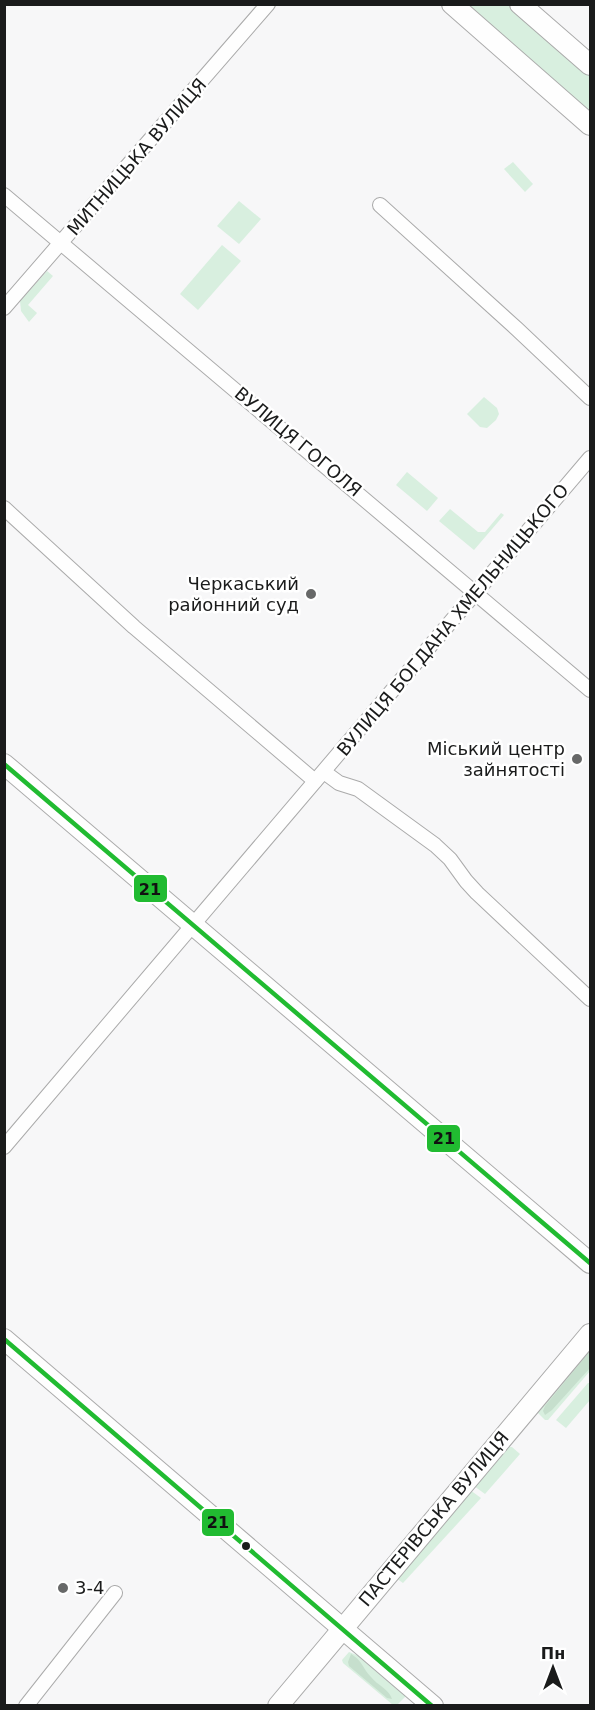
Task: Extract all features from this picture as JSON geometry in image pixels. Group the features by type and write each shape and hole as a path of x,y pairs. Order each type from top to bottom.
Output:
{"main road":[{"path":"452,4 591,125"},
{"path":"520,4 591,65"},
{"path":"4,764 591,1263"},
{"name":"ПАСТЕРІВСЬКА ВУЛИЦЯ","path":"278,1706 591,1334"},
{"path":"4,1339 433,1706"}],"street":[{"name":"МИТНИЦЬКА ВУЛИЦЯ","path":"4,308 268,4"},
{"name":"ВУЛИЦЯ ГОГОЛЯ","path":"4,195 591,690"},
{"path":"380,205 591,398"},
{"name":"ВУЛИЦЯ БОГДАНА ХМЕЛЬНИЦЬКОГО","path":"4,1147 591,458"},
{"path":"4,508 134,627 320,777 358,789 444,852 466,881 591,999"},
{"path":"26,1706 115,1593"}],"green space":[{"path":"464,5 508,5 590,76 590,114"},
{"path":"513,162 533,184 525,192 504,169"},
{"path":"239,201 261,219 239,244 217,226"},
{"path":"222,245 241,261 198,310 180,294"},
{"path":"47,271 53,276 28,305 37,313 29,322 21,311 20,301"},
{"path":"484,397 497,408 499,414 487,428 480,427 467,414"},
{"path":"407,472 438,498 427,511 396,485"},
{"path":"450,509 478,532 485,532 501,513 504,515 474,550 439,521"},
{"path":"590,1348 590,1371 548,1420 545,1420 537,1412"},
{"path":"590,1351 590,1368 545,1415 543,1411 545,1406"},
{"path":"590,1383 590,1400 566,1428 556,1420"},
{"path":"507,1447 512,1447 520,1454 485,1494 474,1486"},
{"path":"470,1490 481,1498 403,1583 396,1578"},
{"path":"349,1652 359,1656 406,1696 397,1705 393,1705 343,1663 342,1660"},
{"path":"351,1654 358,1659 368,1674 388,1692 392,1699 387,1698 349,1666"}],"transit line":[{"name":"21","path":"4,764 590,1263"},
{"name":"21","path":"4,1339 432,1706"}],"place":[{"name":"Черкаський районний суд","path":"311,594"},
{"name":"Міський центр зайнятості","path":"577,759"},
{"name":"3-4","path":"63,1588"}]}
